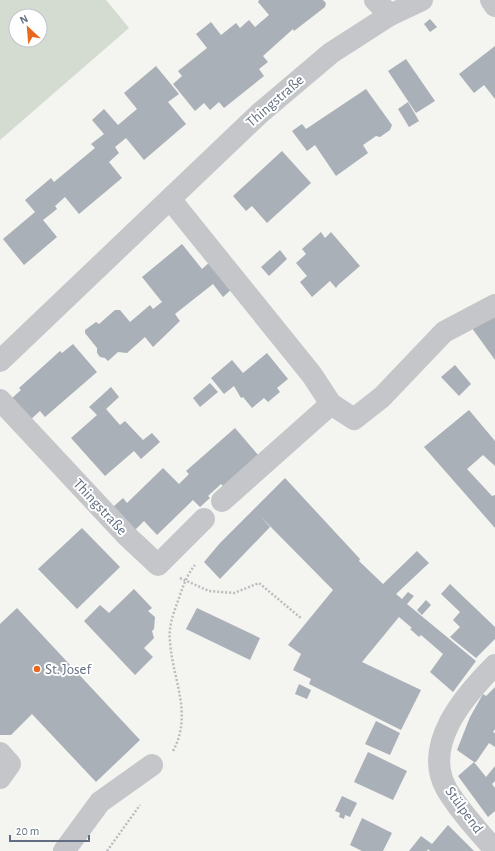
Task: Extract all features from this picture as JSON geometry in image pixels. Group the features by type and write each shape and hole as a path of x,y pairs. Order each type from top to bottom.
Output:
{"street":[{"name":"Thingstraße","path":"0,362 260,113 331,53 382,7 422,0"},
{"path":"491,0 495,6"},
{"path":"170,199 312,375 331,404 354,419 382,397 444,332 495,305"},
{"name":"Thingstraße","path":"0,400 127,536 158,565"},
{"path":"222,501 331,404"},
{"path":"158,565 204,519"},
{"name":"Stülpend","path":"495,665 472,688 446,728 438,763 446,789 495,850"},
{"path":"0,753 10,764 0,778"},
{"path":"64,851 100,802 152,765"}],"path":[{"path":"172,752 181,733 183,717 169,641 171,620 185,581 199,560"},
{"path":"158,565 185,581 209,590 234,593 259,583 302,619"},
{"path":"107,851 144,800"}],"shaded area":[{"path":"0,0 106,0 129,28 0,140"}],"building":[{"path":"259,0 323,0 326,3 325,7 294,31 293,29 263,56 268,62 259,69 264,76 224,108 219,102 210,110 204,103 195,111 173,84 182,76 178,71 207,48 196,34 211,22 221,35 236,23 240,28 249,20 255,27 269,15 258,2"},
{"path":"430,19 437,27 430,32 424,24"},
{"path":"495,46 495,99 484,85 474,93 459,74"},
{"path":"406,59 435,101 416,113 388,71"},
{"path":"156,66 179,94 168,102 186,124 144,160 126,138 115,147 119,153 109,162 122,178 79,214 65,197 55,206 57,209 43,220 57,237 24,265 3,239 35,212 25,200 51,178 54,182 95,148 91,144 104,134 92,120 104,109 118,125 137,109 124,93"},
{"path":"366,89 392,125 390,130 380,137 376,136 363,145 368,153 336,176 315,145 307,151 292,131 302,124 306,129"},
{"path":"408,102 419,121 409,127 398,109"},
{"path":"282,151 311,183 267,223 252,206 246,211 233,196"},
{"path":"321,232 325,238 331,232 360,266 336,288 330,281 312,297 300,282 307,276 296,263 306,254 302,249"},
{"path":"182,244 202,269 211,261 233,288 223,297 213,284 175,314 180,321 153,347 145,337 127,353 118,352 108,361 105,358 100,357 97,353 97,348 85,333 85,330 96,322 99,324 115,310 120,310 130,322 150,305 153,309 162,302 142,277"},
{"path":"280,250 287,259 269,276 261,267"},
{"path":"495,311 495,360 469,324"},
{"path":"73,344 97,372 45,417 40,411 30,420 11,399 21,390 19,388 60,351 62,353"},
{"path":"267,353 288,379 277,388 280,392 268,402 264,398 252,408 243,397 241,398 234,386 224,394 211,378 232,360 243,373"},
{"path":"455,365 471,384 459,396 441,377"},
{"path":"210,383 218,392 200,407 193,398"},
{"path":"111,387 119,397 106,409 120,425 125,421 143,440 152,433 160,442 141,459 134,451 105,476 71,438 97,415 89,407"},
{"path":"469,410 495,441 495,466 483,455 467,469 492,496 495,495 495,528 424,447"},
{"path":"235,428 259,456 224,487 221,484 208,496 210,498 200,507 193,500 157,535 144,521 135,530 113,507 123,498 127,503 163,468 179,484 189,474 186,471"},
{"path":"285,478 360,559 359,561 383,584 417,551 429,563 396,594 402,599 408,592 414,596 407,604 476,661 453,692 430,672 443,654 421,635 419,637 410,629 412,628 399,617 362,662 421,690 401,730 309,684 311,679 293,670 301,654 288,645 333,590 260,516 270,527 220,579 204,562 220,543"},
{"path":"82,528 120,567 77,609 38,569"},
{"path":"450,584 495,627 495,639 476,658 450,637 460,627 453,620 460,612 441,594"},
{"path":"134,589 152,608 148,611 155,617 154,629 152,631 154,638 144,648 153,657 135,675 84,621 100,605 109,613"},
{"path":"426,600 431,605 422,615 417,610"},
{"name":"St. Josef","path":"17,608 140,740 96,782 32,714 11,735 0,735 0,624"},
{"path":"197,608 260,638 250,660 186,629"},
{"path":"299,684 311,690 307,699 295,694"},
{"path":"495,687 495,729 493,732 495,733 495,747 489,743 476,762 457,750 470,717 483,694 486,696"},
{"path":"376,721 400,733 390,755 365,744"},
{"path":"368,752 407,771 393,800 354,782"},
{"path":"474,762 486,777 495,766 495,781 492,784 495,788 495,811 488,817 458,776"},
{"path":"342,796 357,803 350,817 345,815 344,819 339,817 340,813 335,811"},
{"path":"362,818 392,833 383,851 362,851 350,845"},
{"path":"448,825 474,851 430,851 428,849 427,851 409,851 421,836 432,844"}],"place":[{"name":"St. Josef","path":"37,669"}]}
